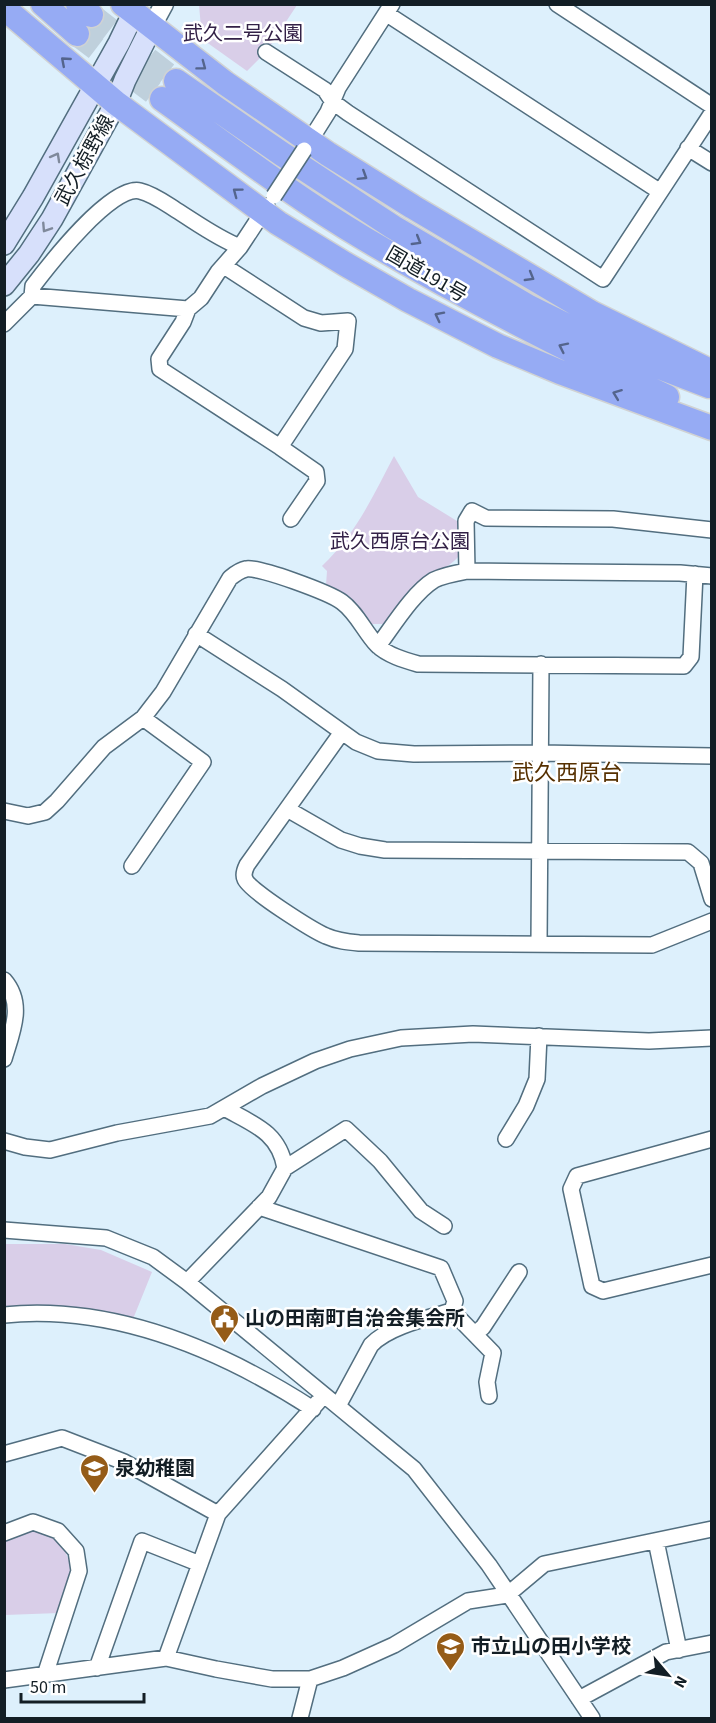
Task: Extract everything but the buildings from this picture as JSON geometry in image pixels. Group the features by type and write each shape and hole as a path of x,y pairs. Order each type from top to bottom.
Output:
{"highway":[{"path":"43,4 82,18"},
{"path":"4,8 116,103 269,204 345,264 498,346 560,372 711,428"},
{"path":"136,13 307,145 592,313 711,372"},
{"name":"国道191号","path":"711,387 618,351 529,307 384,221 282,154 169,90 268,175 364,239 516,324 685,406 711,414"}],"main road":[{"name":"武久椋野線","path":"4,244 33,197 136,13"},
{"name":"武久椋野線","path":"4,285 29,254 52,219 116,103 125,80 136,13"}],"street":[{"path":"136,13 164,4"},
{"path":"557,4 711,106"},
{"path":"291,519 317,481 316,472 160,369 159,359 183,322 188,309 201,298 269,204 333,102 338,88 389,9 659,191"},
{"path":"266,52 325,90 333,102 603,279 711,113"},
{"path":"688,148 711,163"},
{"path":"4,324 32,296 33,286 76,233 115,200 132,190 139,190 159,199 225,241 240,247"},
{"path":"224,266 304,318 321,323 348,321 345,349 280,447"},
{"path":"32,296 188,309"},
{"path":"467,571 466,521 472,512 486,518 613,519 711,530"},
{"path":"4,811 28,816 45,812 104,747 143,718 163,692 230,578 247,568 257,569 321,591 340,601 351,609 378,646 395,656 418,664 684,666 691,657 695,574"},
{"path":"378,646 425,587 440,577 467,571 711,576"},
{"path":"196,634 368,748 400,754 540,753 711,756"},
{"path":"539,944 541,664"},
{"path":"132,866 203,762 143,718"},
{"path":"342,732 247,865 244,879 256,891 302,923 326,936 343,942 359,943 652,945 711,921"},
{"path":"287,809 341,840 385,850 688,852 701,863 711,899"},
{"path":"4,980 13,993 16,1009 4,1059"},
{"path":"4,1141 25,1147 50,1150 117,1133 210,1116 288,1073 350,1049 401,1038 454,1034 649,1041 711,1038"},
{"path":"506,1139 526,1106 537,1079 539,1036"},
{"path":"224,1108 265,1130 279,1149 285,1168"},
{"path":"187,1282 259,1207 276,1187 285,1168 346,1129 380,1161 421,1211 444,1226"},
{"path":"711,1139 577,1176 571,1189 592,1286 603,1291 711,1265"},
{"path":"259,1207 441,1268 455,1301 452,1311"},
{"path":"4,1230 106,1238 153,1257 187,1282 414,1469 489,1565 592,1719"},
{"path":"475,1334 483,1327 519,1272"},
{"path":"452,1311 493,1353 487,1382 489,1396"},
{"path":"338,1407 377,1338 393,1330 452,1311"},
{"path":"4,1316 33,1312 84,1315 147,1330 197,1347 239,1365 313,1409"},
{"path":"166,1658 218,1514 323,1395"},
{"path":"4,1454 62,1438 124,1462 218,1514"},
{"path":"4,1533 33,1522 58,1531 76,1551 79,1572 45,1675"},
{"path":"4,1680 166,1658 216,1670 272,1679 310,1678 343,1668 394,1645 468,1601 507,1594 544,1564 711,1529"},
{"path":"97,1668 142,1541 200,1564"},
{"path":"656,1541 679,1650"},
{"path":"579,1699 666,1652 711,1643"},
{"path":"300,1719 310,1678"}],"green space":[{"name":"武久二号公園","path":"199,5 297,5 266,52 247,71 202,39"},
{"name":"武久西原台公園","path":"394,456 418,497 457,521 459,556 419,584 384,624 368,624 345,595 326,585 327,571 322,566 354,528"},
{"path":"4,1244 65,1244 101,1250 152,1272 133,1319 69,1308 5,1309"},
{"path":"31,1528 50,1532 62,1544 72,1568 59,1613 5,1615 4,1539"}],"tunnel":[{"path":"91,15 176,81"},
{"path":"77,34 162,99"}],"place":[{"name":"山の田南町自治会集会所","path":"224,1344"},
{"name":"泉幼稚園","path":"94,1494"},
{"name":"市立山の田小学校","path":"450,1672"}],"district":[{"name":"武久西原台","path":"567,772"}]}
